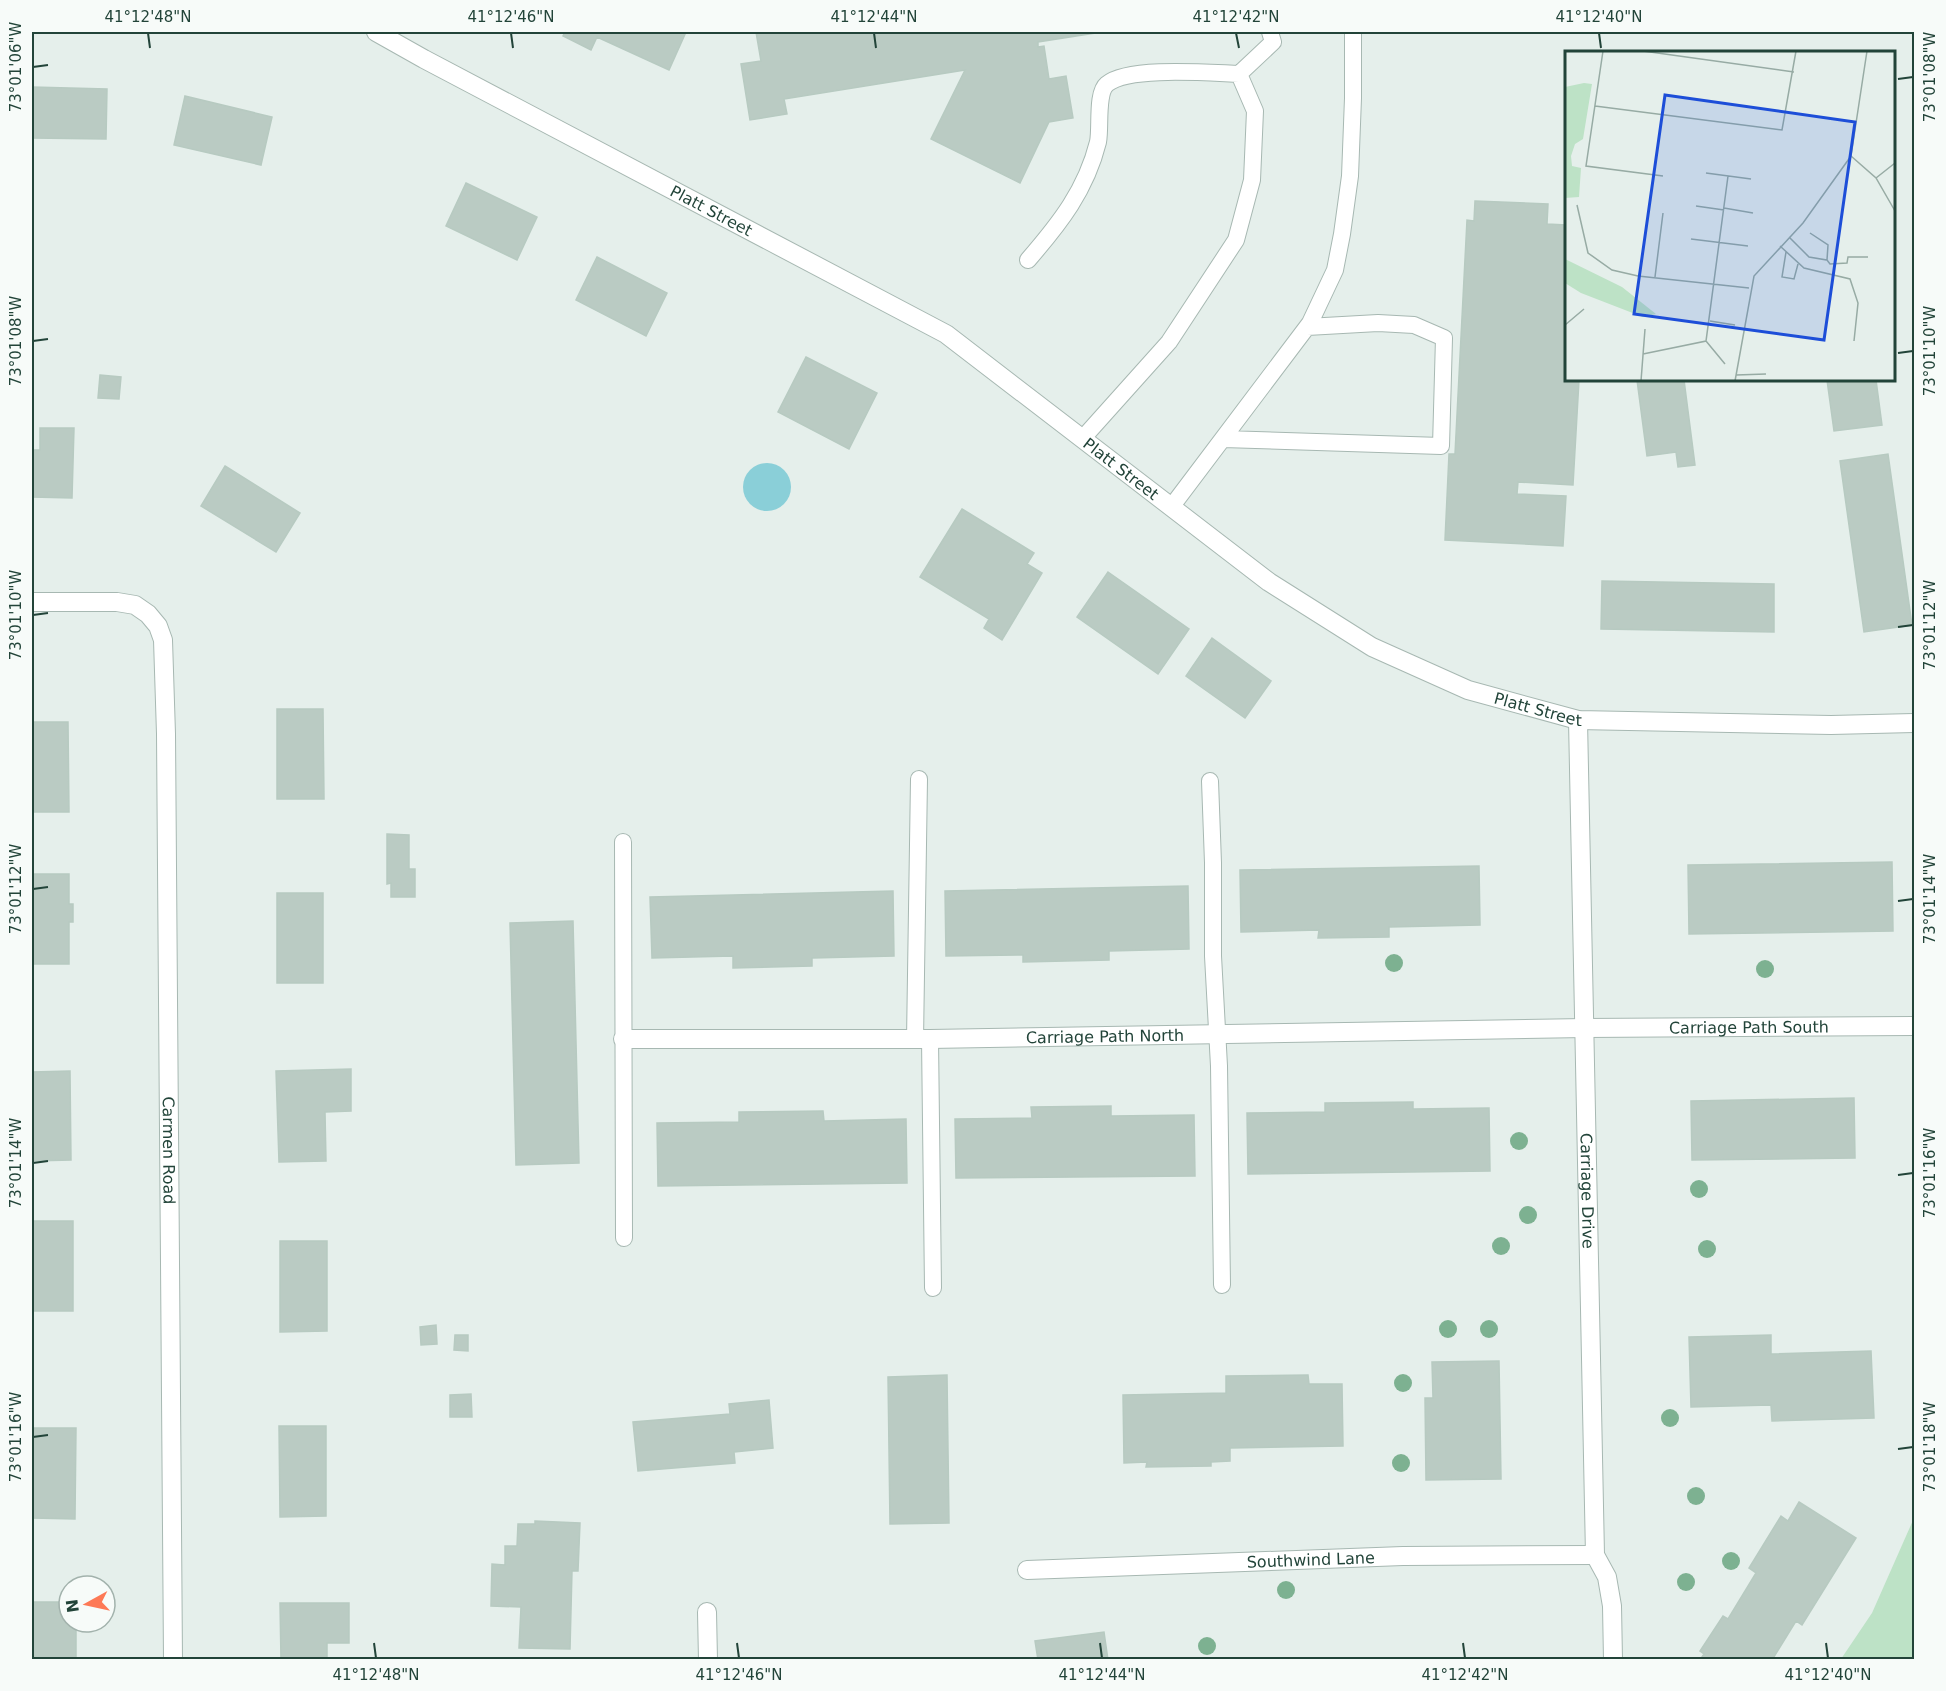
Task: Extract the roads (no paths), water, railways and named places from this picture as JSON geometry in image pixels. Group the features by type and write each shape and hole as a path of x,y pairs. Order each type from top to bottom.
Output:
{"street":[{"name":"Platt Street","path":"376,32 423,59 946,334 1269,582 1372,647 1468,690 1578,720 1831,726 1914,723"},
{"name":"Carmen Road","path":"32,602 117,602 135,605 148,614 158,626 163,640 166,734 173,1659"},
{"name":"Carriage Drive","path":"1578,720 1595,1555 1607,1577 1612,1606 1613,1659"},
{"name":"Carriage Path South","path":"1585,1028 1914,1026"},
{"name":"Carriage Path North","path":"623,1039 923,1040 1585,1028"},
{"name":"Southwind Lane","path":"1027,1570 1391,1556 1595,1555"},
{"path":"707,1612 708,1659"}],"lane":[{"path":"1028,260 1063,219 1083,183 1098,141 1100,93 1107,84 1141,73 1172,71 1239,74 1273,42 1270,32"},
{"path":"1172,506 1307,327 1335,270 1342,234 1350,165 1353,32"},
{"path":"1083,438 1169,342 1236,240 1252,180 1255,111 1239,74"},
{"path":"1223,439 1441,446 1444,338 1414,325 1378,323 1307,327"},
{"path":"919,779 923,1040 933,1288"},
{"path":"1210,781 1213,956 1218,1035 1222,1285"},
{"path":"623,842 624,1238"}],"water":[{"path":"762,463 772,463 784,470 791,482 791,492 784,504 772,511 762,511 747,500 743,492 743,482 754,467"}]}
